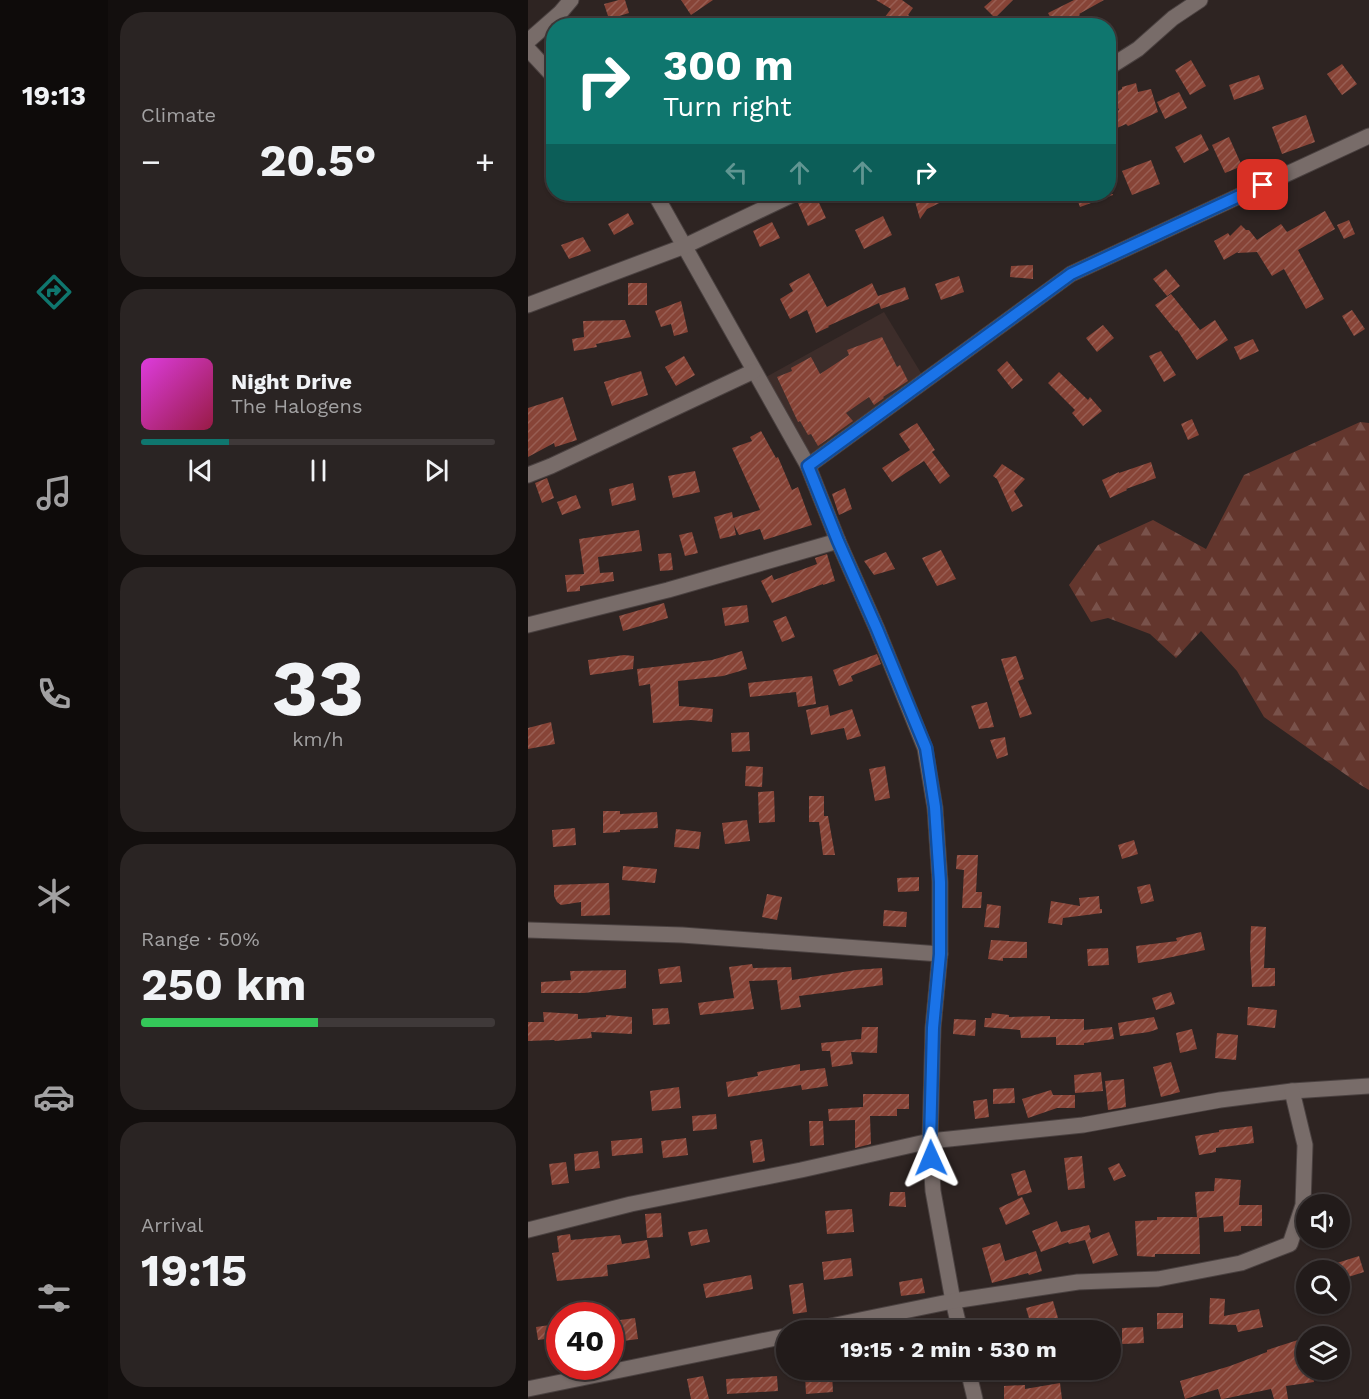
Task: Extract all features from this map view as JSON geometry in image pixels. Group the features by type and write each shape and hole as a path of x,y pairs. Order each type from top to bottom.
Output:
{"street":[{"path":"554,18 571,0"},
{"path":"1116,63 1138,49 1173,18 1200,0"},
{"path":"528,41 546,25"},
{"path":"528,49 546,68"},
{"path":"808,466 1071,274 1369,135"},
{"path":"659,201 808,466 926,748 935,807 940,882 940,954 933,1028 930,1141 933,1191 958,1320"},
{"path":"528,305 685,246 779,201"},
{"path":"528,474 551,466 754,370"},
{"path":"528,624 668,590 838,541"},
{"path":"528,930 682,935 940,954"},
{"path":"528,1230 631,1203 801,1170 930,1141 1083,1125 1220,1100 1292,1091 1369,1086"},
{"path":"860,1320 953,1301 1078,1282 1158,1279 1241,1263 1290,1244 1304,1205 1305,1145 1292,1091"},
{"path":"528,1389 776,1338"},
{"path":"970,1380 975,1399"}],"shaded area":[{"path":"884,312 924,378 811,458 766,377"}],"green space":[{"path":"1360,422 1369,423 1369,790 1264,717 1237,671 1201,631 1176,658 1150,634 1108,618 1091,622 1069,585 1098,545 1153,520 1206,549 1244,475"}],"building":[{"path":"625,0 629,13 609,18 604,4"},
{"path":"681,0 713,0 691,15"},
{"path":"876,0 902,0 913,8 908,15 912,18 884,18 891,9"},
{"path":"992,0 1013,0 995,18 984,7"},
{"path":"1074,0 1104,0 1074,18 1051,18 1048,13"},
{"path":"1191,60 1206,86 1190,95 1175,70"},
{"path":"1342,64 1357,84 1342,95 1327,74"},
{"path":"1259,75 1264,89 1234,100 1229,85"},
{"path":"1136,83 1138,92 1151,89 1158,112 1128,126 1126,124 1116,128 1116,111 1119,110 1116,103 1116,92 1122,87"},
{"path":"1179,92 1187,108 1165,119 1157,102"},
{"path":"1306,115 1315,142 1282,154 1272,127"},
{"path":"1201,134 1209,150 1184,163 1175,147"},
{"path":"1229,137 1242,166 1225,173 1212,145"},
{"path":"1151,160 1160,184 1132,195 1122,171"},
{"path":"818,201 826,218 808,226 798,203"},
{"path":"915,201 944,201 927,209 920,219"},
{"path":"1078,201 1096,201 1080,207"},
{"path":"1325,211 1335,229 1298,250 1324,299 1306,309 1284,269 1272,276 1257,252 1237,253 1241,250 1224,260 1214,241 1228,233 1230,236 1241,225 1249,230 1257,240 1281,224 1287,232"},
{"path":"628,213 634,224 614,235 608,224"},
{"path":"883,216 892,235 864,249 855,230"},
{"path":"1349,220 1355,234 1344,239 1337,225"},
{"path":"772,222 780,238 760,247 753,231"},
{"path":"583,237 591,251 569,259 561,245"},
{"path":"1033,265 1033,279 1010,277 1011,266"},
{"path":"1166,269 1180,286 1167,296 1153,279"},
{"path":"809,273 827,307 872,283 878,296 905,287 909,299 881,309 879,303 816,333 807,310 790,319 780,299 793,291 789,284"},
{"path":"959,276 964,292 941,300 935,284"},
{"path":"628,283 647,283 647,305 628,305"},
{"path":"1171,294 1200,330 1215,320 1228,340 1197,360 1177,330 1155,305"},
{"path":"681,301 688,332 674,336 671,324 661,327 655,311"},
{"path":"1352,310 1365,329 1354,336 1342,316"},
{"path":"625,320 631,337 574,351 572,339 584,337 583,321"},
{"path":"1103,325 1114,338 1097,352 1086,338"},
{"path":"882,337 897,367 900,365 908,381 874,405 869,397 846,413 853,421 818,446 811,434 808,435 800,421 798,422 777,377 792,371 791,368 811,357 820,374 849,355 847,350"},
{"path":"1253,339 1259,351 1240,360 1234,347"},
{"path":"1161,351 1176,375 1164,382 1149,356"},
{"path":"684,356 695,375 676,386 665,367"},
{"path":"1007,361 1023,380 1012,389 997,370"},
{"path":"641,371 648,395 612,406 604,382"},
{"path":"1059,372 1088,400 1090,397 1102,411 1083,426 1072,413 1075,410 1048,383"},
{"path":"563,397 577,440 555,447 554,443 528,457 528,408"},
{"path":"1192,419 1199,435 1188,440 1181,424"},
{"path":"917,423 935,450 932,452 950,476 940,484 924,461 892,482 882,468 910,450 899,434"},
{"path":"761,431 776,458 778,457 792,490 798,487 812,525 764,540 760,529 739,535 734,525 736,535 720,539 714,517 732,512 733,518 760,510 732,448 752,441 750,437"},
{"path":"1151,462 1156,478 1126,489 1110,498 1102,480"},
{"path":"1002,464 1025,479 1014,491 1023,506 1012,512 997,479 993,476"},
{"path":"695,471 700,492 673,498 668,476"},
{"path":"547,478 554,498 542,503 535,483"},
{"path":"633,483 636,500 612,506 609,489"},
{"path":"845,488 852,509 839,515 832,494"},
{"path":"576,495 581,508 562,515 557,502"},
{"path":"639,530 642,551 598,557 600,573 613,572 614,581 580,586 580,591 567,592 565,575 584,574 579,539"},
{"path":"692,532 698,553 685,556 679,535"},
{"path":"941,550 956,579 937,586 922,558"},
{"path":"886,552 895,569 874,575 864,561"},
{"path":"671,553 673,570 660,571 658,554"},
{"path":"827,554 835,581 772,603 761,581 772,575 774,580 817,564 815,558"},
{"path":"664,603 668,618 623,631 619,616"},
{"path":"747,605 749,622 725,626 722,608"},
{"path":"786,616 795,637 782,642 773,621"},
{"path":"742,651 747,669 723,676 678,681 679,706 713,709 712,722 691,720 653,723 650,684 639,686 637,669 712,660"},
{"path":"877,654 881,664 851,676 853,681 839,686 833,670"},
{"path":"624,655 634,656 633,669 590,675 588,660"},
{"path":"1016,656 1024,679 1018,681 1032,714 1020,718 1001,659"},
{"path":"812,676 816,704 798,707 796,692 750,697 748,683"},
{"path":"987,702 994,727 979,729 971,706"},
{"path":"828,705 830,716 852,709 861,736 847,740 844,728 811,735 806,710"},
{"path":"551,722 555,744 528,749 528,728"},
{"path":"749,732 750,751 732,752 731,733"},
{"path":"1005,737 1008,755 997,759 990,740"},
{"path":"746,766 763,767 762,787 745,786"},
{"path":"885,766 890,798 875,801 869,769"},
{"path":"774,791 775,822 759,823 758,792"},
{"path":"809,796 824,796 824,816 828,816 835,855 823,855 819,822 809,822"},
{"path":"603,811 620,811 620,814 657,812 658,828 603,833"},
{"path":"747,820 750,841 725,844 722,823"},
{"path":"575,828 576,845 553,847 552,830"},
{"path":"676,829 701,832 699,849 674,847"},
{"path":"1134,840 1138,854 1122,859 1118,845"},
{"path":"957,855 978,855 976,892 982,892 981,908 962,908 964,870 956,869"},
{"path":"623,866 657,869 655,883 622,880"},
{"path":"919,877 919,891 898,892 897,878"},
{"path":"609,883 610,915 581,916 581,902 561,905 554,896 554,885"},
{"path":"1150,884 1154,901 1141,904 1137,887"},
{"path":"767,894 782,897 777,920 762,917"},
{"path":"1099,896 1102,913 1063,918 1062,925 1048,923 1051,901 1080,906 1079,898"},
{"path":"987,904 1001,906 999,928 984,927"},
{"path":"884,910 907,912 906,927 883,926"},
{"path":"1251,926 1266,927 1264,968 1275,968 1275,986 1252,987"},
{"path":"1201,932 1205,950 1138,963 1136,946 1177,941 1176,938"},
{"path":"991,940 1027,942 1027,958 1003,958 1003,961 988,959"},
{"path":"1108,948 1109,965 1088,966 1087,949"},
{"path":"752,964 753,968 791,967 792,980 882,968 883,985 799,996 801,1007 781,1010 777,980 749,981 754,1009 700,1015 698,1003 734,998 729,967"},
{"path":"680,966 682,982 660,984 658,969"},
{"path":"626,970 626,988 584,993 541,993 541,982 571,980 570,971"},
{"path":"1171,992 1175,1004 1156,1010 1152,998"},
{"path":"1248,1007 1277,1010 1275,1028 1247,1025"},
{"path":"668,1008 670,1024 653,1025 652,1009"},
{"path":"543,1012 578,1014 578,1019 606,1017 606,1015 632,1017 632,1034 591,1032 592,1038 528,1041 528,1022 544,1022"},
{"path":"992,1013 1009,1015 1009,1017 1050,1016 1050,1019 1084,1019 1084,1030 1112,1027 1114,1039 1084,1043 1084,1045 1056,1045 1056,1037 1021,1038 1020,1030 984,1027 985,1018 991,1018"},
{"path":"1154,1017 1158,1029 1120,1036 1118,1023"},
{"path":"954,1019 976,1020 975,1036 953,1034"},
{"path":"862,1027 878,1027 877,1053 851,1052 853,1064 832,1067 830,1051 822,1051 821,1043 861,1039"},
{"path":"1192,1029 1197,1049 1180,1053 1176,1033"},
{"path":"1217,1033 1238,1035 1236,1060 1215,1058"},
{"path":"1171,1062 1180,1092 1161,1097 1153,1067"},
{"path":"800,1064 800,1071 825,1068 828,1086 802,1090 801,1085 728,1097 726,1082 758,1076 757,1072"},
{"path":"1101,1072 1103,1091 1075,1093 1074,1075"},
{"path":"1124,1079 1126,1107 1108,1110 1105,1081"},
{"path":"679,1087 681,1108 652,1111 650,1091"},
{"path":"1014,1088 1015,1103 993,1104 993,1089"},
{"path":"1051,1090 1053,1095 1075,1095 1075,1108 1057,1108 1028,1118 1022,1099"},
{"path":"863,1094 909,1094 909,1109 897,1109 897,1116 870,1116 871,1144 855,1148 855,1120 829,1121 828,1109 863,1107"},
{"path":"987,1099 989,1117 975,1119 973,1101"},
{"path":"716,1114 717,1129 693,1131 692,1116"},
{"path":"809,1121 823,1121 824,1145 810,1146"},
{"path":"1252,1126 1254,1143 1216,1148 1216,1152 1199,1155 1195,1136"},
{"path":"642,1138 643,1153 612,1156 611,1141"},
{"path":"686,1138 688,1155 663,1158 661,1141"},
{"path":"762,1139 765,1161 753,1163 750,1141"},
{"path":"598,1151 600,1168 575,1171 574,1154"},
{"path":"1082,1156 1085,1188 1068,1190 1064,1158"},
{"path":"566,1162 569,1183 552,1185 549,1164"},
{"path":"1119,1163 1126,1176 1114,1181 1108,1168"},
{"path":"1025,1170 1032,1192 1018,1196 1011,1174"},
{"path":"1215,1178 1241,1180 1239,1205 1262,1205 1262,1226 1241,1226 1241,1231 1224,1232 1223,1216 1199,1218 1200,1254 1137,1256 1135,1221 1157,1220 1157,1217 1197,1217 1195,1192 1214,1191"},
{"path":"890,1192 905,1192 906,1207 889,1206"},
{"path":"1022,1197 1030,1214 1006,1225 999,1208"},
{"path":"852,1209 854,1232 827,1234 825,1211"},
{"path":"661,1213 663,1237 647,1238 645,1214"},
{"path":"1057,1221 1061,1232 1089,1225 1091,1239 1109,1232 1118,1255 1093,1264 1085,1240 1069,1244 1068,1242 1041,1252 1032,1231"},
{"path":"707,1229 710,1242 691,1246 688,1232"},
{"path":"570,1234 571,1240 620,1235 622,1244 647,1240 650,1258 607,1265 608,1276 557,1281 552,1253 559,1252 557,1236"},
{"path":"1000,1243 1005,1261 1036,1251 1042,1271 992,1283 982,1248"},
{"path":"1359,1256 1364,1272 1350,1276 1350,1260 1346,1260"},
{"path":"851,1258 853,1276 824,1280 822,1262"},
{"path":"751,1275 753,1289 706,1298 703,1284"},
{"path":"922,1278 925,1293 901,1296 899,1282"},
{"path":"803,1283 807,1312 793,1314 789,1285"},
{"path":"1210,1298 1225,1299 1224,1316 1259,1309 1263,1327 1238,1332 1236,1325 1209,1324"},
{"path":"1053,1301 1058,1318 1030,1320 1026,1308"},
{"path":"1157,1313 1183,1313 1183,1328 1157,1329"},
{"path":"635,1318 638,1339 624,1341 624,1319"},
{"path":"546,1326 546,1339 538,1340 536,1327"},
{"path":"1143,1327 1144,1343 1122,1344 1122,1328"},
{"path":"1296,1341 1296,1380 1314,1380 1314,1382 1286,1386 1288,1399 1274,1399 1271,1389 1221,1399 1218,1389 1185,1399 1180,1381 1230,1366 1267,1352 1267,1350"},
{"path":"703,1376 709,1399 691,1399 687,1379"},
{"path":"776,1376 778,1391 727,1394 726,1379"},
{"path":"805,1380 832,1380 833,1392 806,1394"},
{"path":"1060,1383 1062,1399 1004,1399 1004,1386 1025,1385 1025,1389"}],"route":[{"path":"931,1158 933,1028 940,954 940,882 935,807 926,748 808,466 1071,274 1263,185"}]}
